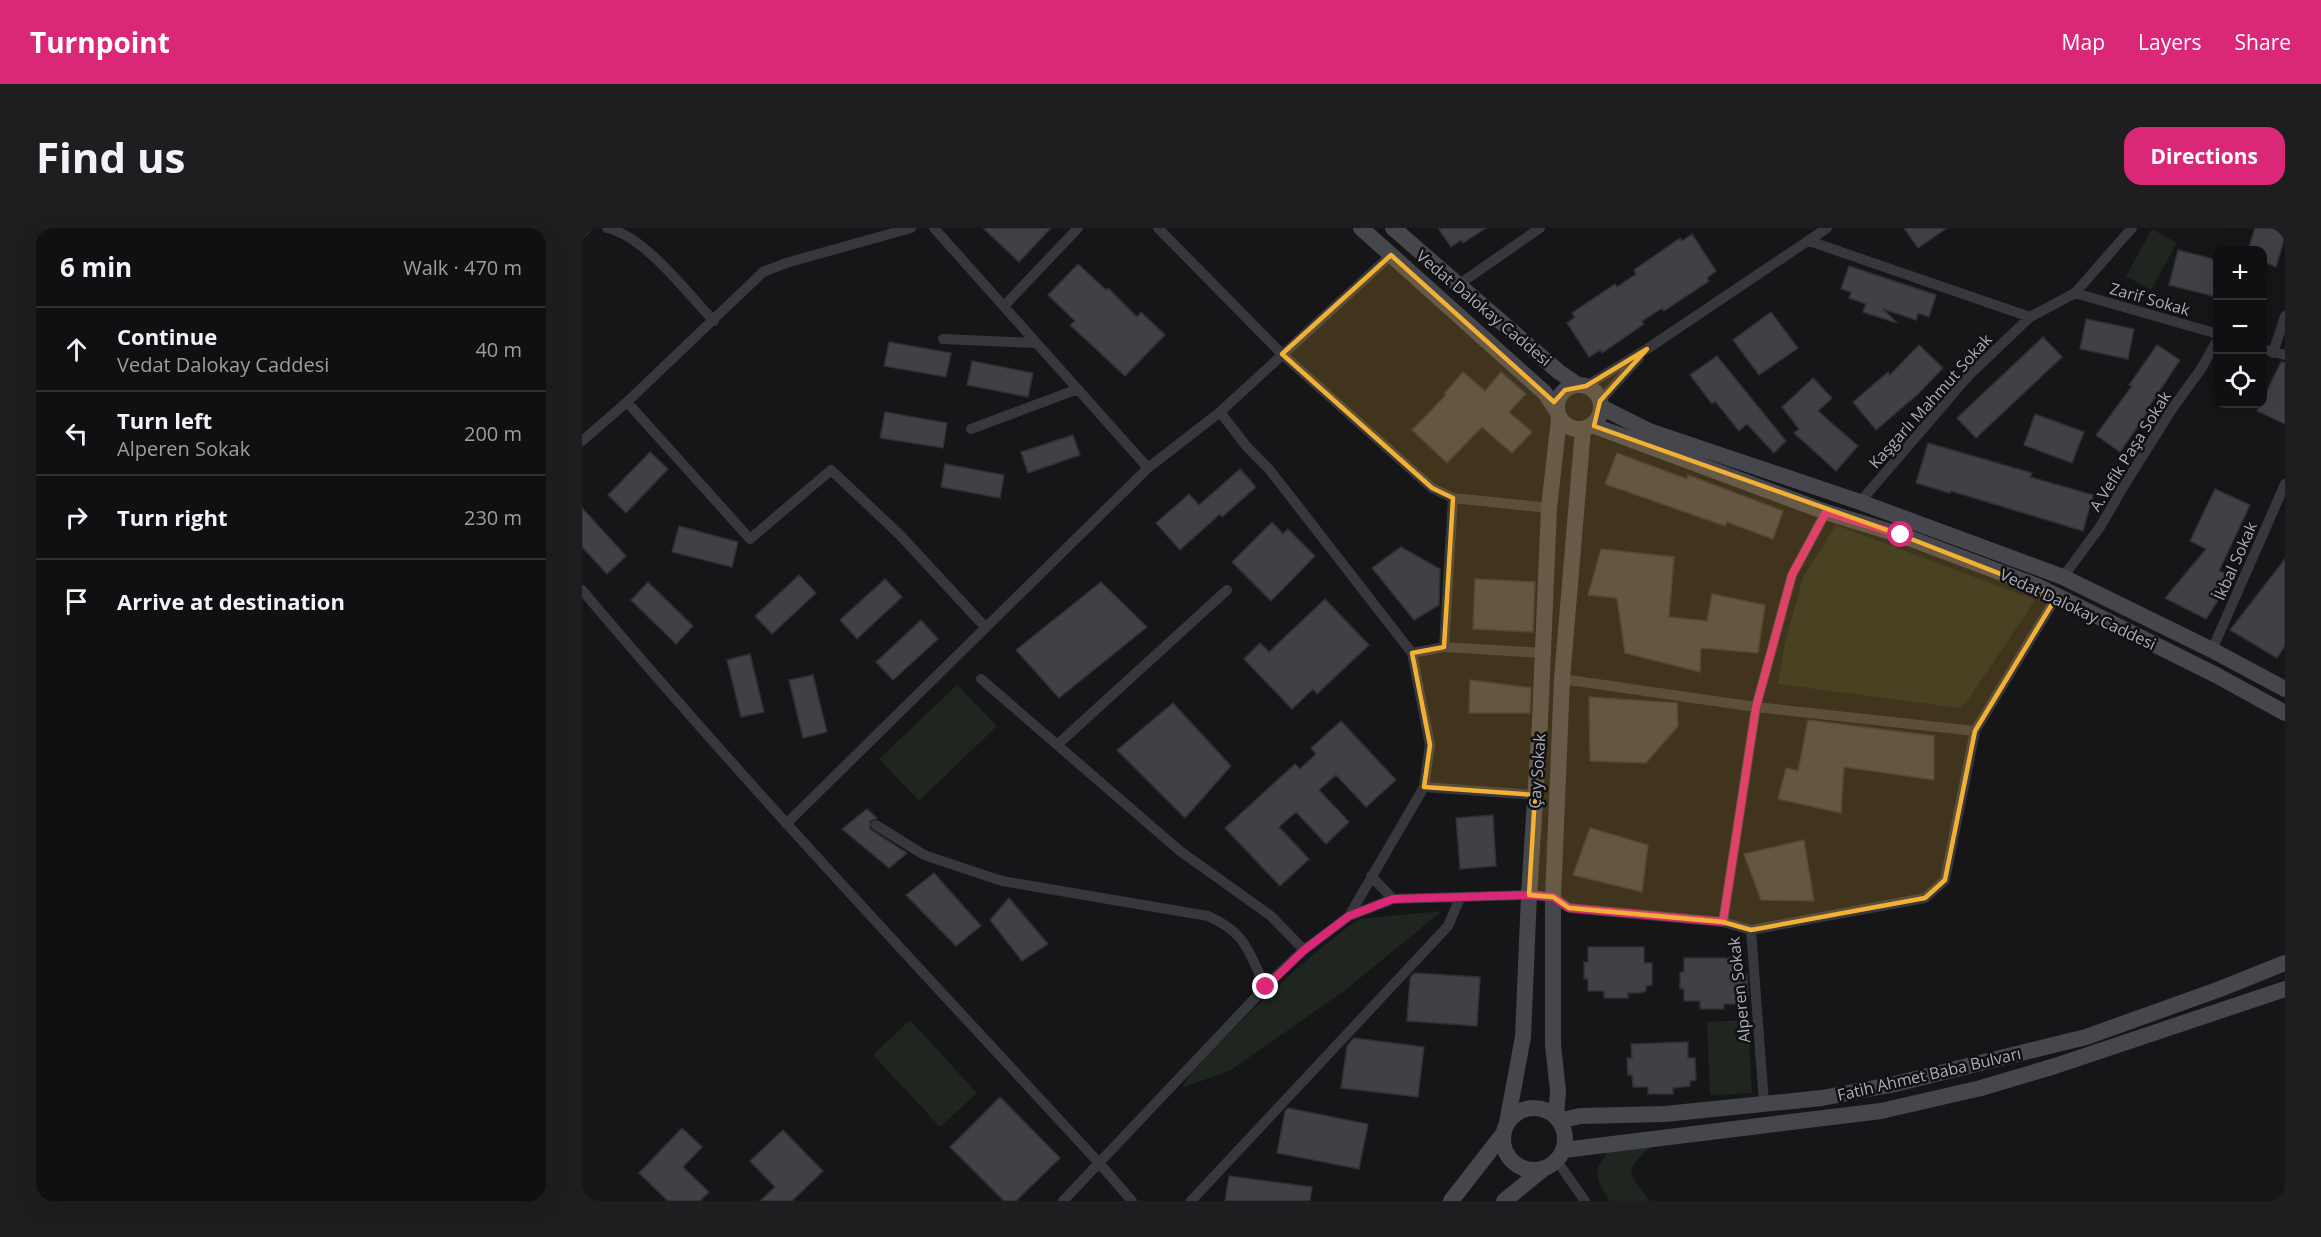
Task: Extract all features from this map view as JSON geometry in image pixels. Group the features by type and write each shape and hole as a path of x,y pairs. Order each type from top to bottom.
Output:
{"main road":[{"path":"1361,228 1545,393 1558,414 1569,428 1588,427 1597,420 1601,404 1597,394 1582,386 1565,390 1560,395 1558,414"},
{"name":"Vedat Dalokay Caddesi","path":"1393,228 1560,372 1582,386"},
{"name":"Vedat Dalokay Caddesi","path":"1601,404 1649,431 1860,502 2063,577 2212,650 2285,689"},
{"name":"Çay Sokak","path":"1505,1129 1523,1037 1549,508 1558,414"},
{"name":"Vedat Dalokay Caddesi","path":"1588,427 1826,512 1901,535 2037,586 2216,675 2285,713"},
{"name":"Çay Sokak","path":"1558,1119 1558,1091 1553,1045 1553,897 1562,679 1588,427"},
{"name":"Fatih Ahmet Baba Bulvarı","path":"1558,1119 1580,1116 1665,1114 1822,1098 1895,1084 2086,1037 2285,963"},
{"name":"Fatih Ahmet Baba Bulvarı","path":"1560,1155 1881,1111 2013,1078 2259,1000 2285,989"},
{"path":"1451,1201 1513,1116 1530,1108 1548,1111 1558,1119 1564,1130 1566,1140 1560,1155 1504,1201"},
{"path":"1505,1129 1503,1144 1506,1154 1513,1162 1521,1168 1542,1170"}],"street":[{"path":"582,233 587,228"},
{"path":"607,228 625,234 644,248 714,321"},
{"path":"582,441 714,321 763,272 786,263 911,228"},
{"path":"934,228 1148,468"},
{"path":"1004,306 1078,228"},
{"path":"1158,228 1282,354 1432,488 1453,498 1549,508"},
{"path":"1458,285 1540,228"},
{"path":"1582,386 1647,349 1827,228"},
{"name":"Kaşgarlı Mahmut Sokak","path":"1860,502 1970,374 2030,317 2075,292 2132,228"},
{"path":"1809,241 2030,317"},
{"path":"786,824 1148,468 1220,412 1391,255"},
{"name":"Zarif Sokak","path":"2075,292 2213,333"},
{"path":"2285,316 2268,351 2285,355"},
{"path":"943,339 1036,343"},
{"name":"A.Vefik Paşa Sokak","path":"2063,577 2100,527 2213,346"},
{"path":"1601,404 1647,349"},
{"path":"971,429 1078,389"},
{"path":"627,402 750,539 831,470 900,535 986,627"},
{"path":"1220,412 1247,447 1275,477 1412,653 1430,744 1424,787 1349,916"},
{"name":"İkbal Sokak","path":"2212,650 2285,484"},
{"path":"1444,647 1453,498"},
{"name":"Alperen Sokak","path":"1764,1103 1751,930 1723,922 1756,707 1792,575 1826,512"},
{"path":"582,590 672,696 786,824 1132,1201"},
{"path":"1058,745 1227,590"},
{"path":"1751,930 1925,898 1946,880 1975,731 2057,596"},
{"path":"1412,653 1444,647 1543,653"},
{"path":"981,679 1180,850 1271,916 1304,950"},
{"path":"1562,679 1756,707 1975,731"},
{"path":"1424,787 1535,795"},
{"path":"876,825 924,855 1002,881 1209,916 1228,925 1242,937 1266,987"},
{"path":"1371,876 1393,899"},
{"path":"1063,1201 1266,987 1304,950 1349,916 1393,899 1529,895 1553,897 1569,908 1723,922"},
{"path":"1191,1201 1448,926 1460,898"},
{"path":"1560,1155 1585,1201"}],"highlighted area":[{"path":"1391,255 1554,402 1565,390 1586,386 1647,349 1600,401 1594,426 1901,535 2057,596 1975,731 1945,880 1925,898 1751,930 1723,922 1569,908 1553,897 1529,895 1535,795 1424,787 1430,745 1412,653 1444,647 1453,498 1432,488 1282,354"}],"shaded area":[{"path":"2152,229 2177,243 2151,290 2126,276"},
{"path":"1836,525 2035,600 1966,703 1960,708 1778,684 1785,643 1803,577"},
{"path":"957,685 997,726 919,801 879,759"},
{"path":"1442,911 1344,991 1231,1070 1182,1088 1189,1076 1268,995 1349,926 1360,919"},
{"path":"910,1020 977,1093 940,1127 873,1055"},
{"path":"1748,1020 1752,1093 1710,1095 1707,1022"},
{"path":"1653,1145 1636,1161 1631,1172 1636,1184 1650,1201 1610,1201 1601,1187 1598,1176 1603,1158 1609,1151"}],"building":[{"path":"983,228 1051,228 1019,262"},
{"path":"1438,228 1486,228 1463,243 1461,240 1451,247"},
{"path":"1904,228 1947,228 1918,248"},
{"path":"2255,228 2285,228 2285,237 2276,267 2267,263 2267,246 2249,246"},
{"path":"1692,234 1716,271 1707,278 1709,281 1664,311 1662,308 1642,321 1644,324 1602,353 1600,350 1589,357 1567,323 1575,317 1572,313 1615,284 1617,287 1636,274 1634,270 1680,238 1682,241"},
{"path":"2178,250 2213,259 2213,296 2169,285"},
{"path":"1078,264 1106,290 1108,288 1137,317 1141,312 1165,335 1125,376 1070,325 1075,321 1048,295"},
{"path":"1849,266 1936,295 1929,317 1918,313 1916,320 1883,309 1897,323 1863,312 1866,304 1849,298 1851,292 1841,289"},
{"path":"1771,312 1798,348 1759,375 1733,340"},
{"path":"2086,319 2134,329 2128,359 2080,349"},
{"path":"2043,337 2062,357 1976,438 1957,418"},
{"path":"889,342 951,353 946,377 884,366"},
{"path":"1919,345 1943,368 1918,394 1876,430 1853,402 1888,372 1890,375"},
{"path":"2157,345 2180,360 2120,452 2096,435 2132,386 2129,385"},
{"path":"1717,356 1786,441 1774,453 1747,424 1739,431 1715,401 1712,404 1690,375"},
{"path":"972,361 1033,373 1028,397 967,385"},
{"path":"2281,362 2285,362 2285,424 2257,411 2258,408 2267,408 2267,391"},
{"path":"1463,372 1485,391 1501,372 1526,394 1509,412 1532,432 1512,453 1482,427 1447,463 1412,430 1446,395 1444,394"},
{"path":"1813,378 1832,398 1818,411 1858,446 1836,471 1794,433 1799,429 1782,407"},
{"path":"885,412 947,423 943,448 880,438"},
{"path":"2035,414 2084,432 2072,463 2024,445"},
{"path":"1073,435 1080,455 1028,473 1021,452"},
{"path":"1928,443 2032,473 2030,477 2093,495 2083,531 1951,491 1950,493 1916,483"},
{"path":"650,452 668,469 626,513 608,495"},
{"path":"1617,453 1687,479 1688,475 1783,511 1773,539 1727,522 1725,526 1605,484"},
{"path":"945,464 1004,475 1000,498 941,487"},
{"path":"1240,469 1256,487 1222,517 1220,514 1180,550 1156,523 1189,494 1199,505"},
{"path":"2215,489 2250,505 2219,571 2234,576 2206,619 2165,598 2206,549 2190,541"},
{"path":"582,508 626,556 607,574 582,547"},
{"path":"1272,522 1283,534 1288,529 1315,556 1271,601 1232,562"},
{"path":"679,526 738,542 732,567 672,552"},
{"path":"1401,547 1440,569 1439,605 1414,620 1372,568"},
{"path":"1601,549 1674,557 1669,617 1707,621 1712,594 1765,605 1758,653 1701,648 1700,672 1625,653 1617,598 1588,595"},
{"path":"2285,559 2285,646 2277,658 2230,630"},
{"path":"799,575 816,593 772,634 755,616"},
{"path":"885,579 902,597 857,639 840,620"},
{"path":"1475,579 1535,582 1533,632 1473,629"},
{"path":"648,582 693,626 676,644 631,600"},
{"path":"1101,582 1147,627 1059,698 1016,650"},
{"path":"1325,599 1369,645 1317,694 1313,689 1292,709 1244,659 1260,643 1269,652"},
{"path":"921,620 938,639 893,680 876,662"},
{"path":"750,654 764,712 741,717 727,660"},
{"path":"813,675 827,732 803,738 789,680"},
{"path":"1470,680 1531,688 1530,713 1469,713"},
{"path":"1589,697 1677,703 1678,726 1646,763 1590,761"},
{"path":"1173,703 1231,766 1185,818 1117,750"},
{"path":"1808,720 1934,736 1934,780 1844,767 1841,813 1778,799 1786,768 1798,771"},
{"path":"1341,721 1396,780 1366,807 1336,775 1319,790 1349,822 1326,844 1296,812 1279,827 1309,859 1280,886 1225,828 1295,764 1300,769 1316,754 1311,748"},
{"path":"867,809 877,818 870,821 870,829 907,853 889,868 842,829"},
{"path":"1493,815 1496,866 1460,869 1456,818"},
{"path":"1590,828 1648,845 1642,892 1573,875"},
{"path":"1804,840 1814,901 1761,900 1744,854"},
{"path":"934,873 981,926 956,946 906,895"},
{"path":"1009,898 1048,944 1022,961 990,920"},
{"path":"1588,947 1644,947 1644,963 1652,963 1652,985 1646,986 1646,991 1640,993 1628,993 1628,998 1604,998 1604,991 1588,991 1588,979 1584,979 1584,962 1588,962"},
{"path":"1684,958 1741,958 1741,974 1747,974 1748,997 1742,997 1742,1002 1736,1004 1724,1004 1724,1009 1700,1009 1700,1001 1684,1001 1684,989 1680,989 1680,972 1684,972"},
{"path":"1414,973 1480,977 1477,1026 1407,1021 1410,978"},
{"path":"1354,1038 1424,1047 1418,1097 1341,1088 1347,1046"},
{"path":"1688,1042 1688,1058 1695,1058 1696,1080 1690,1081 1690,1086 1673,1088 1673,1094 1648,1094 1648,1087 1633,1087 1632,1075 1628,1075 1627,1058 1632,1058 1631,1044"},
{"path":"1000,1097 1060,1158 1016,1201 1004,1201 950,1147"},
{"path":"1288,1108 1368,1124 1359,1169 1277,1153 1285,1111"},
{"path":"682,1128 702,1147 683,1167 709,1192 700,1201 668,1201 639,1173"},
{"path":"783,1130 823,1171 792,1201 760,1201 775,1187 750,1161"},
{"path":"1229,1176 1312,1187 1310,1201 1225,1201"}],"route":[{"path":"1266,987 1304,950 1349,916 1393,899 1529,895 1553,897 1569,908 1723,922 1756,707 1792,575 1826,512 1901,535"}]}
